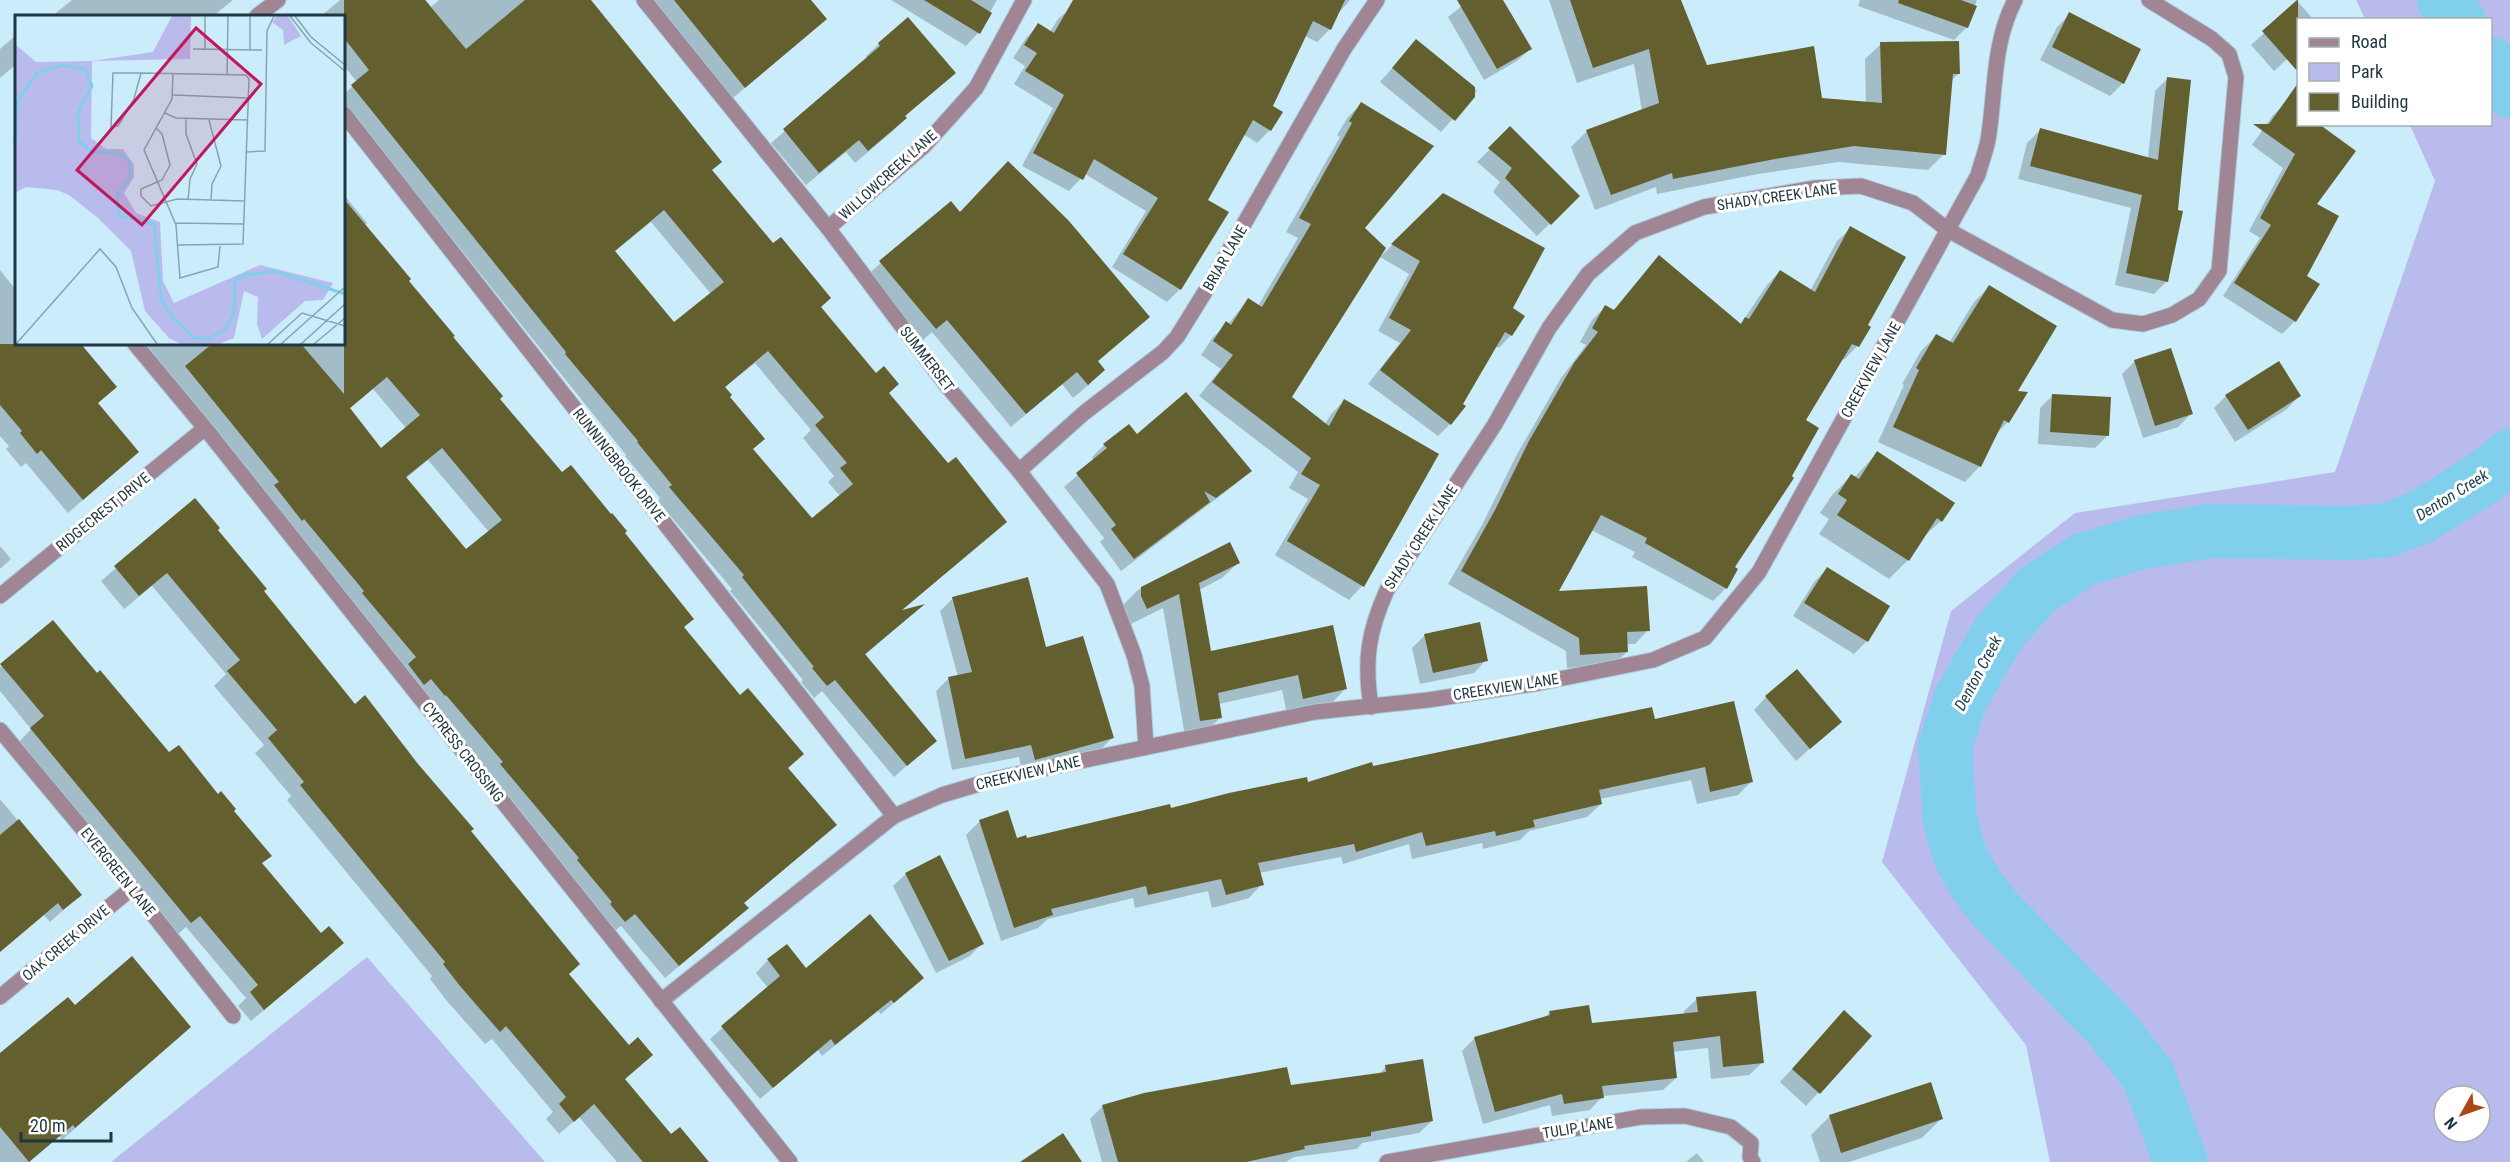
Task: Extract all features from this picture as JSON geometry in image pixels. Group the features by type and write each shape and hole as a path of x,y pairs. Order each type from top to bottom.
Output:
{"street":[{"path":"263,15 278,0"},
{"name":"SUMMERSET","path":"644,0 828,228 948,386 1019,471 1107,584 1134,655 1143,686 1146,747"},
{"name":"WILLOWCREEK LANE","path":"828,228 924,146 976,88 1024,0"},
{"name":"BRIAR LANE","path":"1019,471 1084,413 1163,352 1177,337 1344,49 1377,0"},
{"name":"CREEKVIEW LANE","path":"661,1001 894,816 942,795 999,778 1315,712 1371,707 1539,683 1653,660 1705,638 1758,572 1978,175 1988,142 1997,52 2006,19 2016,0"},
{"name":"SHADY CREEK LANE","path":"1371,707 1366,674 1369,647 1376,616 1387,590 1495,424 1549,328 1588,274 1635,233 1704,207 1815,188 1861,186 1913,203 1948,230 2112,320 2143,324 2172,315 2199,299 2219,271 2236,77 2229,54 2220,46 2149,0"},
{"name":"RUNNINGBROOK DRIVE","path":"345,115 894,816"},
{"name":"CYPRESS CROSSING","path":"136,345 206,428 790,1162"},
{"name":"RIDGECREST DRIVE","path":"0,596 206,428"},
{"name":"EVERGREEN LANE","path":"0,730 132,888 233,1016"},
{"name":"OAK CREEK DRIVE","path":"0,997 132,888"},
{"name":"TULIP LANE","path":"1387,1162 1641,1118 1685,1116 1731,1127 1751,1143 1751,1159"}],"green space":[{"path":"2356,0 2510,0 2510,1162 2050,1162 2026,1045 1882,862 1951,611 2075,513 2335,472 2435,181 2410,126 2492,126 2492,18 2365,18"},
{"path":"367,957 545,1162 111,1162"}],"building":[{"path":"344,0 425,0 466,49 525,0 591,0 722,162 712,170 773,243 781,237 831,298 821,307 876,373 884,366 899,384 889,393 948,463 956,457 1007,522 902,610 925,604 865,654 937,741 907,766 835,680 827,686 812,668 814,667 742,577 744,575 669,487 672,485 638,441 565,354 566,352 351,85 369,70 345,39","holes":["664,210 724,282 674,322 615,251","768,351 824,417 815,425 847,463 840,468 853,484 812,518 753,449 765,439 730,397 732,395 725,387"]},
{"path":"674,0 811,0 827,19 745,88"},
{"path":"924,0 971,0 992,13 980,34"},
{"path":"1073,0 1345,0 1331,30 1313,21 1273,106 1283,112 1271,131 1253,120 1208,200 1229,212 1181,290 1123,254 1158,198 1094,159 1083,180 1033,153 1064,95 1025,71 1037,53 1024,45 1038,23 1054,33"},
{"path":"1457,0 1503,0 1532,49 1497,69"},
{"path":"1570,0 1681,0 1707,65 1814,46 1822,98 1882,103 1880,42 1959,41 1960,74 1953,74 1946,155 1854,146 1673,179 1672,173 1611,195 1586,130 1659,103 1649,49 1593,68"},
{"path":"1899,0 1961,0 1977,6 1968,28 1898,3"},
{"path":"2298,0 2297,71 2262,31"},
{"path":"2069,12 2141,49 2124,84 2052,47"},
{"path":"908,17 956,73 868,151 859,140 819,173 783,129 880,46 878,43"},
{"path":"1416,39 1475,87 1475,97 1455,121 1392,68"},
{"path":"2167,77 2191,80 2178,210 2183,211 2168,282 2126,273 2142,195 2030,166 2040,128 2158,160"},
{"path":"2297,84 2297,126 2322,126 2356,151 2317,204 2339,216 2307,276 2320,284 2296,322 2234,283 2271,225 2260,218 2295,154 2253,124 2269,124"},
{"path":"1361,102 1434,146 1365,228 1386,248 1292,397 1329,426 1344,399 1439,454 1364,587 1287,541 1320,485 1301,474 1311,458 1212,382 1233,355 1213,341 1226,321 1231,325 1248,298 1262,307 1311,224 1299,218 1352,123 1349,121"},
{"path":"1510,126 1580,196 1551,225 1505,178 1512,168 1488,148"},
{"path":"1008,161 1069,221 1150,317 1098,361 1105,370 1088,385 1077,372 1026,414 947,320 936,329 879,261 951,201 960,212"},
{"path":"1443,193 1545,248 1513,308 1525,316 1512,336 1505,332 1463,404 1466,406 1451,425 1380,370 1411,330 1389,318 1420,261 1391,244"},
{"path":"345,200 411,279 409,281 455,336 453,337 503,396 500,399 562,472 571,465 627,531 625,533 694,619 684,627 740,695 748,688 804,754 788,768 837,825 744,903 749,908 679,966 635,914 625,922 610,904 612,902 577,860 579,858 500,764 503,762 431,679 424,685 408,664 416,657 304,519 302,521 274,485 279,482 185,366 211,345 302,345 344,394","holes":["387,377 420,415 381,448 350,408","442,448 502,520 466,549 406,477"]},
{"path":"1850,226 1906,257 1868,325 1871,327 1859,347 1852,344 1806,420 1819,428 1792,476 1794,478 1735,567 1738,569 1727,589 1645,543 1647,538 1601,515 1559,591 1647,586 1650,631 1627,632 1628,652 1580,655 1579,638 1461,571 1495,510 1529,441 1574,363 1598,332 1592,328 1605,305 1614,310 1659,255 1741,324 1745,317 1749,319 1780,270 1815,292"},
{"path":"1989,285 2057,326 2018,391 2028,392 2009,423 2004,420 1981,467 1893,427 1919,370 1916,368 1936,334 1953,343"},
{"path":"0,344 82,345 117,387 98,403 139,452 83,500 41,450 37,454 20,433 22,431 0,405"},
{"path":"2171,348 2193,414 2155,426 2134,360"},
{"path":"2279,361 2301,396 2248,430 2225,395"},
{"path":"1186,392 1252,471 1216,498 1204,491 1210,502 1134,559 1111,529 1116,525 1076,473 1107,448 1103,444 1129,424 1137,434"},
{"path":"2052,394 2111,397 2109,436 2050,432"},
{"path":"1877,451 1955,503 1942,522 1937,518 1909,561 1837,515 1847,500 1838,494 1851,474 1859,479"},
{"path":"195,498 220,528 218,530 267,589 264,591 355,704 365,695 418,764 474,829 471,831 580,964 569,974 629,1045 638,1037 653,1055 625,1079 671,1134 680,1127 709,1162 643,1162 594,1104 574,1122 559,1104 566,1097 506,1026 500,1032 460,986 443,964 445,962 300,785 304,782 268,738 277,730 227,671 240,660 167,573 139,596 114,566"},
{"path":"1230,542 1240,563 1199,583 1211,651 1333,625 1347,689 1303,699 1298,675 1218,693 1222,718 1200,721 1179,594 1147,609 1141,596 1141,587"},
{"path":"1827,567 1890,606 1868,642 1804,603"},
{"path":"1028,577 1046,647 1083,636 1114,738 1035,760 1031,745 965,759 948,677 972,672 952,597"},
{"path":"53,620 97,673 100,670 169,752 179,745 218,794 221,791 236,809 234,811 272,856 262,863 321,933 329,926 344,943 264,1010 250,992 258,985 200,916 191,923 30,728 44,716 0,664"},
{"path":"1480,622 1488,661 1433,673 1424,634"},
{"path":"1797,669 1842,722 1810,749 1765,696"},
{"path":"1734,701 1753,782 1710,792 1705,767 1599,790 1602,804 1533,820 1535,827 1496,836 1495,831 1426,846 1422,832 1356,852 1354,844 1258,863 1264,885 1226,895 1221,879 1148,895 1146,886 1051,909 1053,915 1014,928 979,820 1008,810 1017,838 1026,835 1027,838 1170,804 1171,808 1307,777 1308,782 1372,762 1373,766 1652,707 1655,719"},
{"path":"19,819 82,895 63,910 58,903 0,952 0,835"},
{"path":"940,855 984,944 949,961 905,873"},
{"path":"870,914 924,978 894,1003 891,1000 835,1045 831,1039 773,1088 721,1026 780,976 767,959 787,944 806,968"},
{"path":"132,956 191,1027 75,1128 73,1125 29,1162 0,1127 0,1053 68,997 75,1005"},
{"path":"1756,991 1764,1063 1723,1067 1720,1036 1673,1042 1677,1078 1602,1086 1604,1098 1564,1104 1562,1094 1495,1112 1474,1037 1550,1015 1549,1011 1589,1005 1592,1023 1698,1012 1696,997"},
{"path":"1844,1010 1872,1036 1820,1094 1792,1069"},
{"path":"1423,1059 1433,1121 1371,1132 1371,1136 1304,1146 1305,1149 1246,1162 1118,1162 1102,1105 1144,1093 1287,1067 1291,1085 1386,1072 1385,1065"},
{"path":"1931,1082 1943,1119 1841,1153 1829,1115"},
{"path":"1063,1133 1082,1162 1020,1162"}],"waterway":[{"name":"Denton Creek","path":"2444,0 2457,18"},
{"name":"Denton Creek","path":"2492,67 2510,91"},
{"name":"Denton Creek","path":"2181,1162 2148,1075 2111,1028 1995,909 1977,886 1961,858 1950,821 1945,746 1960,700 1998,634 2037,590 2083,560 2142,542 2211,531 2353,533 2387,530 2421,517 2482,479 2510,456"}]}
